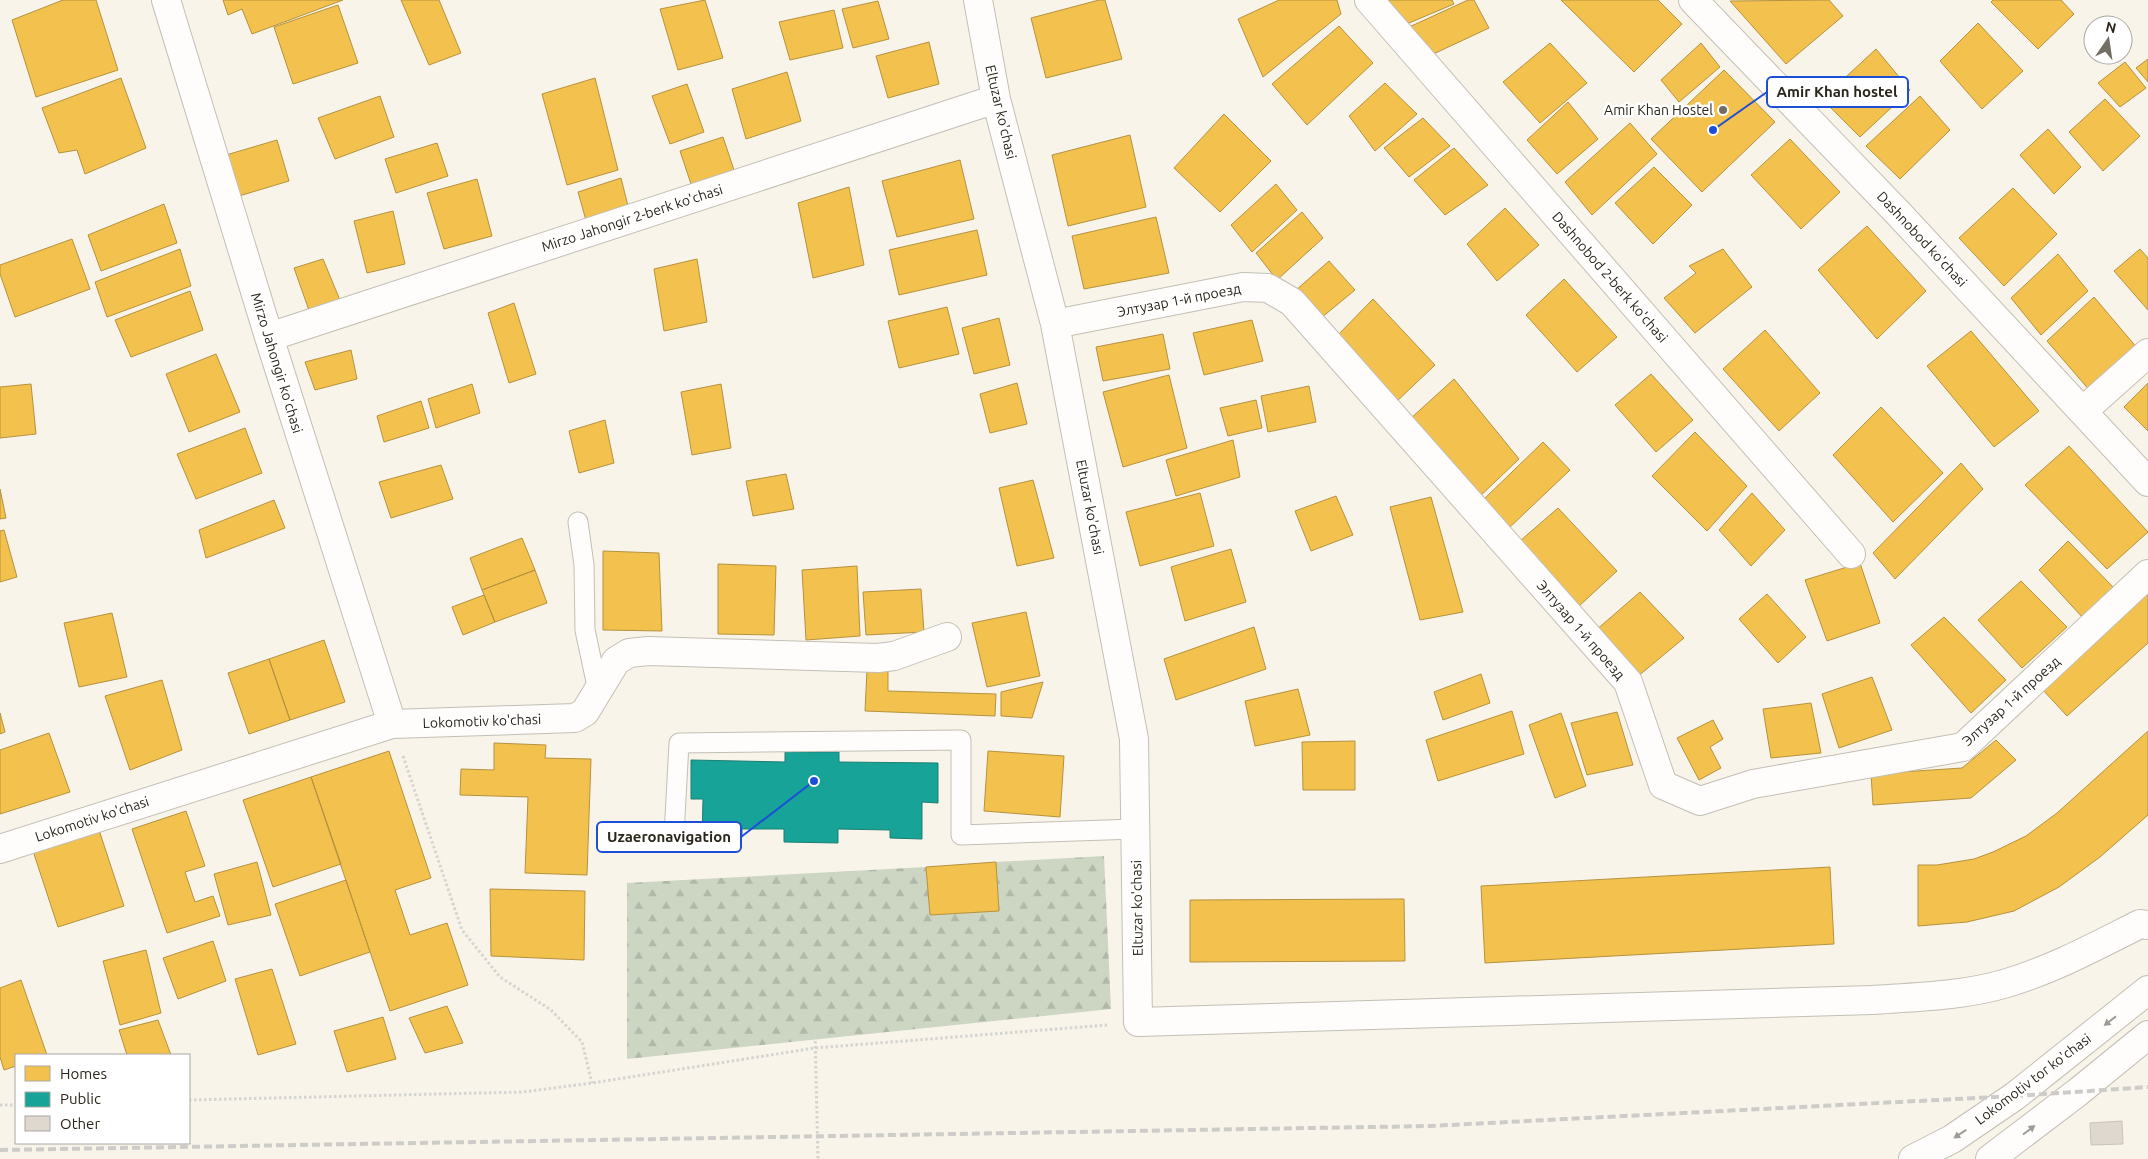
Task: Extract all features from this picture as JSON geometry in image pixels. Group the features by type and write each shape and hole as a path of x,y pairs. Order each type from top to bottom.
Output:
{"street":[{"name":"Mirzo Jahongir ko'chasi","path":"166,0 269,337 392,724"},
{"name":"Eltuzar ko'chasi","path":"978,0 996,99 1055,324 1134,738 1138,1022"},
{"name":"Dashnobod 2-berk ko'chasi","path":"1370,0 1851,554"},
{"name":"Dashnobod ko'chasi","path":"1694,0 2084,410 2148,482"},
{"name":"Mirzo Jahongir 2-berk ko'chasi","path":"269,337 996,99"},
{"name":"Элтузар 1-й проезд","path":"1055,324 1243,287 1268,288 1292,302 1628,682 1663,785 1700,801 1753,784 1963,747 2148,574"},
{"path":"2084,410 2148,353"},
{"name":"Lokomotiv ko'chasi","path":"0,848 392,724 575,718 585,712 616,661 629,653 648,651 878,658 894,656 947,637"},
{"path":"1138,1022 1872,1000 1960,993 2007,983 2062,963 2140,924 2148,925"},
{"name":"Lokomotiv tor ko'chasi","path":"1913,1159 1952,1139 2015,1096 2148,990"},
{"path":"1990,1159 2148,1036"}],"lane":[{"path":"578,522 584,565 584,630 598,691"},
{"path":"674,836 679,743 961,740 961,835 1136,829"}],"path":[{"path":"392,724 462,930 500,977 551,1010 582,1042 592,1083"},
{"path":"190,1100 523,1092 815,1048 1138,1022"},
{"path":"815,1031 818,1159"},
{"path":"0,1105 15,1105"}],"green space":[{"path":"1104,856 1111,1009 627,1059 627,883 926,867 930,915 999,910 996,862"}],"building: Homes":[{"path":"63,0 96,0 118,70 36,97 12,20"},
{"path":"223,0 343,0 252,34 242,9 228,15"},
{"path":"401,0 439,0 461,53 429,65"},
{"path":"705,0 723,58 678,70 660,9"},
{"path":"1105,0 1122,59 1046,78 1031,18"},
{"path":"1279,0 1337,0 1341,14 1263,77 1238,19"},
{"path":"1388,0 1452,0 1454,4 1402,26"},
{"path":"1468,0 1474,0 1489,28 1427,57 1407,28"},
{"path":"1561,0 1658,0 1682,24 1634,72"},
{"path":"1829,0 1843,16 1786,64 1730,1"},
{"path":"1993,0 2061,0 2074,14 2038,49 1991,2"},
{"path":"878,1 889,39 853,48 842,9"},
{"path":"338,5 358,63 293,84 274,27"},
{"path":"834,10 843,48 790,60 779,22"},
{"path":"1978,23 2023,71 1982,109 1940,61"},
{"path":"1339,26 1373,63 1307,125 1272,84"},
{"path":"929,42 939,84 888,98 876,56"},
{"path":"1550,43 1587,83 1540,123 1503,82"},
{"path":"1701,43 1720,67 1679,102 1661,80"},
{"path":"1876,49 1910,90 1860,137 1822,99"},
{"path":"2148,59 2148,82 2136,68"},
{"path":"2121,65 2127,65 2146,88 2120,107 2098,83"},
{"name":"Amir Khan Hostel","path":"1724,70 1775,122 1702,192 1651,139"},
{"path":"787,72 801,121 746,139 732,89"},
{"path":"121,78 146,148 85,174 77,150 59,153 42,108"},
{"path":"595,78 618,170 567,185 542,94"},
{"path":"1385,83 1417,114 1375,151 1349,116"},
{"path":"687,84 704,132 670,144 652,96"},
{"path":"380,96 394,137 335,159 318,118"},
{"path":"1920,96 1950,130 1900,179 1866,146"},
{"path":"2105,99 2140,136 2103,171 2069,132"},
{"path":"1568,102 1598,139 1557,174 1527,140"},
{"path":"1224,114 1271,161 1220,212 1174,168"},
{"path":"1423,118 1450,146 1409,177 1384,148"},
{"path":"1630,123 1657,154 1592,215 1565,182"},
{"path":"2048,129 2081,167 2054,194 2020,155"},
{"path":"1130,135 1146,207 1068,226 1052,155"},
{"path":"723,137 735,173 692,187 680,151"},
{"path":"1790,139 1840,192 1801,229 1751,175"},
{"path":"277,140 289,181 239,196 226,155"},
{"path":"437,143 448,176 396,193 385,159"},
{"path":"1454,148 1488,185 1445,215 1414,180"},
{"path":"960,160 974,219 897,237 882,181"},
{"path":"1654,167 1692,205 1653,244 1615,203"},
{"path":"621,178 629,210 587,224 578,192"},
{"path":"477,179 492,236 444,249 427,193"},
{"path":"1276,184 1297,210 1252,252 1231,225"},
{"path":"849,187 864,265 813,278 798,203"},
{"path":"2013,188 2057,234 2004,286 1959,238"},
{"path":"164,204 177,243 101,271 88,235"},
{"path":"1505,208 1539,245 1497,281 1467,244"},
{"path":"393,211 405,264 367,273 354,221"},
{"path":"1302,212 1323,238 1277,280 1256,253"},
{"path":"1156,217 1169,273 1084,289 1072,236"},
{"path":"1867,226 1926,291 1877,339 1818,270"},
{"path":"977,230 987,275 899,295 889,250"},
{"path":"72,239 90,289 15,317 0,274 0,265"},
{"path":"180,249 191,286 107,317 95,282"},
{"path":"1723,249 1752,287 1695,333 1664,298 1696,273 1689,266"},
{"path":"2140,249 2148,258 2148,310 2114,271"},
{"path":"2058,254 2088,291 2041,335 2011,298"},
{"path":"323,259 342,305 311,316 294,268"},
{"path":"697,259 707,322 664,331 654,269"},
{"path":"1329,261 1355,290 1321,318 1295,291"},
{"path":"1564,279 1617,337 1577,372 1526,315"},
{"path":"190,291 203,330 131,357 115,320"},
{"path":"2094,297 2138,349 2091,392 2047,341"},
{"path":"1373,299 1435,365 1395,403 1335,338"},
{"path":"514,303 536,374 509,383 488,313"},
{"path":"947,307 959,354 899,368 888,321"},
{"path":"999,318 1010,365 974,374 962,328"},
{"path":"1252,320 1263,361 1204,375 1193,333"},
{"path":"1765,330 1820,393 1779,431 1723,369"},
{"path":"1971,331 2039,411 1994,447 1927,366"},
{"path":"1163,334 1170,369 1103,381 1096,347"},
{"path":"351,350 357,379 315,390 305,362"},
{"path":"216,354 240,412 189,432 166,374"},
{"path":"1651,374 1693,420 1656,452 1615,405"},
{"path":"1169,375 1187,448 1123,467 1103,392"},
{"path":"1454,379 1519,459 1476,500 1410,419"},
{"path":"1017,383 1027,424 990,433 980,394"},
{"path":"2148,383 2148,431 2124,407"},
{"path":"31,384 36,434 0,438 0,387"},
{"path":"472,384 480,413 436,428 428,399"},
{"path":"721,384 731,448 692,455 681,392"},
{"path":"1309,386 1316,422 1268,432 1261,396"},
{"path":"1256,400 1262,428 1228,436 1220,408"},
{"path":"421,401 429,428 384,442 377,416"},
{"path":"1881,407 1943,473 1893,522 1833,455"},
{"path":"605,420 614,463 579,473 569,431"},
{"path":"245,428 262,473 196,499 177,454"},
{"path":"1695,432 1747,486 1707,531 1652,476"},
{"path":"1233,440 1240,477 1176,496 1166,460"},
{"path":"1543,442 1570,470 1508,529 1482,501"},
{"path":"2069,446 2148,532 2107,569 2025,485"},
{"path":"1961,463 1983,489 1895,579 1873,553"},
{"path":"441,465 453,499 391,518 379,482"},
{"path":"786,474 794,509 753,516 746,481"},
{"path":"1033,480 1054,558 1017,566 999,488"},
{"path":"0,489 6,518 0,519"},
{"path":"1200,493 1214,546 1140,566 1126,512"},
{"path":"1752,493 1785,530 1751,566 1719,530"},
{"path":"1336,496 1353,535 1311,551 1295,511"},
{"path":"1431,497 1463,612 1420,620 1390,507"},
{"path":"274,500 285,528 206,558 199,530"},
{"path":"1558,508 1617,571 1578,607 1520,541"},
{"path":"4,530 17,577 0,582 0,531"},
{"path":"522,538 535,570 482,590 470,558"},
{"path":"2068,541 2113,587 2083,618 2039,570"},
{"path":"1231,549 1246,602 1185,621 1171,567"},
{"path":"603,551 659,553 662,631 603,630"},
{"path":"1860,563 1880,623 1827,641 1805,580"},
{"path":"718,564 776,566 774,635 718,634"},
{"path":"857,566 860,636 806,640 802,570"},
{"path":"535,570 547,603 495,622 482,590"},
{"path":"2021,581 2067,627 2022,668 1978,620"},
{"path":"921,589 924,632 866,635 863,592"},
{"path":"1640,592 1684,638 1637,677 1595,631"},
{"path":"2148,593 2148,643 2067,716 2042,689"},
{"path":"1767,594 1806,637 1778,663 1739,619"},
{"path":"484,595 495,622 463,635 452,607"},
{"path":"1026,612 1040,676 987,687 972,623"},
{"path":"112,613 127,677 79,687 64,623"},
{"path":"1944,617 2006,680 1971,713 1911,645"},
{"path":"1254,627 1266,669 1176,700 1164,659"},
{"path":"324,640 345,702 290,720 269,659"},
{"path":"269,659 290,720 249,734 228,673"},
{"path":"867,670 888,671 888,691 996,694 995,716 865,711"},
{"path":"1481,674 1490,703 1443,720 1434,692"},
{"path":"1872,677 1892,730 1839,748 1822,694"},
{"path":"162,680 182,750 130,770 105,696"},
{"path":"1043,682 1032,718 1001,716 1001,692"},
{"path":"1298,689 1310,735 1255,746 1245,701"},
{"path":"1811,703 1821,753 1771,758 1763,709"},
{"path":"1512,711 1524,754 1438,781 1426,740"},
{"path":"1617,712 1633,765 1587,775 1571,723"},
{"path":"0,713 5,732 0,734"},
{"path":"1561,713 1586,786 1555,798 1529,725"},
{"path":"1713,720 1723,739 1710,747 1721,768 1699,780 1677,738"},
{"path":"2148,731 2148,815 2100,857 2059,887 2014,911 1967,922 1918,926 1918,865 1937,865 1974,859 2026,836 2057,813"},
{"path":"49,733 70,792 0,814 0,750"},
{"path":"1996,740 2016,760 1971,798 1873,805 1871,774 1962,768"},
{"path":"1355,741 1355,790 1303,790 1302,742"},
{"path":"494,743 546,745 545,758 591,759 587,875 525,873 528,797 460,795 461,769 494,770"},
{"path":"389,751 431,878 395,890 410,935 447,923 468,985 390,1011 311,777"},
{"path":"988,751 1064,756 1060,817 984,811"},
{"path":"311,777 341,864 273,887 243,800"},
{"path":"186,811 205,866 185,872 195,902 213,896 220,916 167,933 132,829"},
{"path":"99,830 124,906 58,927 33,851"},
{"path":"257,862 271,915 228,925 214,874"},
{"path":"996,862 999,911 930,915 926,867"},
{"path":"1830,867 1834,944 1485,963 1481,886"},
{"path":"346,880 370,952 300,976 275,904"},
{"path":"490,889 585,891 584,960 491,956"},
{"path":"1404,899 1405,961 1190,962 1190,900"},
{"path":"213,941 226,981 178,999 163,958"},
{"path":"146,950 161,1013 120,1025 103,961"},
{"path":"272,969 296,1044 258,1055 235,979"},
{"path":"21,980 47,1054 15,1054 15,1066 4,1070 0,1057 0,988"},
{"path":"447,1006 463,1043 425,1053 409,1018"},
{"path":"383,1017 396,1059 347,1072 334,1031"},
{"path":"158,1020 171,1054 127,1054 119,1030"}],"building: Public":[{"path":"785,752 839,752 839,762 938,763 938,803 922,802 922,839 890,838 890,830 838,829 838,843 784,842 784,829 742,829 742,836 702,836 703,799 691,799 691,760 785,762"}],"building: Other":[{"path":"2122,1121 2123,1144 2091,1145 2090,1123"}],"railway":[{"path":"0,1150 1430,1126 2015,1096 2148,1087"}],"place":[{"name":"Amir Khan Hostel","path":"1723,110"},
{"name":"Amir Khan hostel","path":"1713,130"},
{"name":"Uzaeronavigation","path":"814,781"}]}
